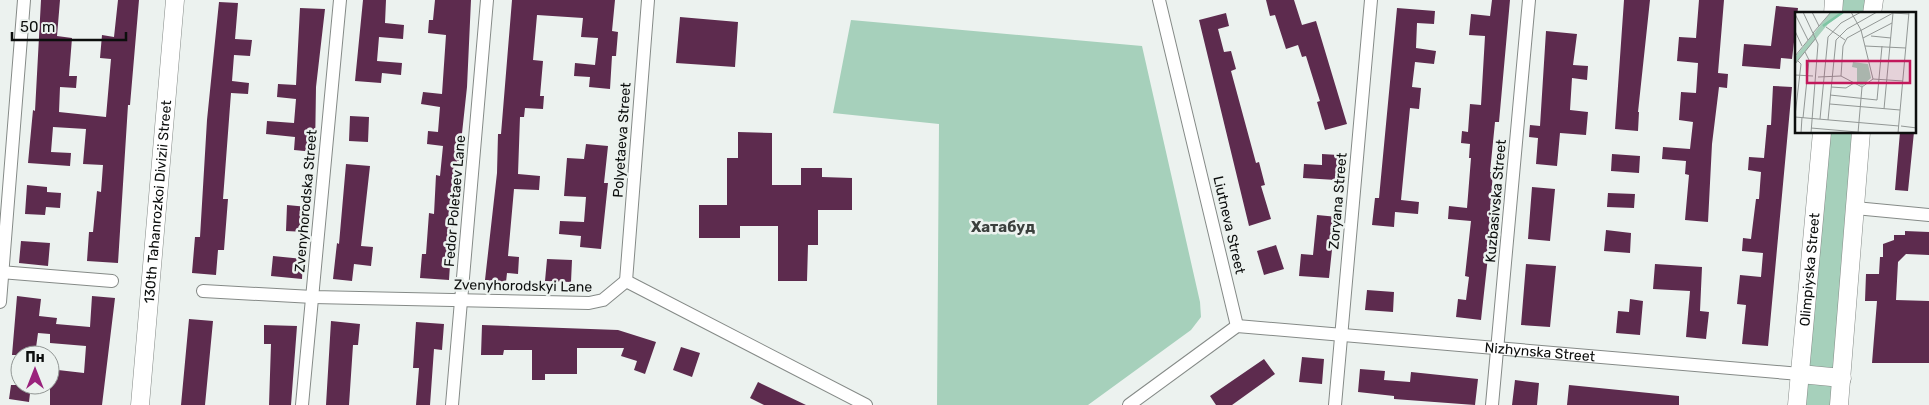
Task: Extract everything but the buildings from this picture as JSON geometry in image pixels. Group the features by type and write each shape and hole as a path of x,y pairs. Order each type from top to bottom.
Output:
{"main road":[{"name":"130th Tahanrozkoi Divizii Street","path":"140,405 175,0"},
{"name":"Olimpiyska Street","path":"1797,405 1822,134"},
{"path":"1839,405 1861,134"},
{"name":"Nizhynska Street","path":"1800,374 1842,378"}],"street":[{"path":"0,302 24,0"},
{"name":"Zvenyhorodska Street","path":"302,405 340,0"},
{"name":"Fedor Poletaev Lane","path":"452,405 487,0"},
{"name":"Polyetaeva Street","path":"626,282 648,0"},
{"name":"Liutneva Street","path":"1159,0 1237,326"},
{"name":"Zoryana Street","path":"1335,405 1371,0"},
{"name":"Kuzbasivska Street","path":"1492,405 1529,0"},
{"path":"1855,208 1929,215"},
{"path":"1,272 112,281"},
{"path":"626,282 866,405"},
{"name":"Zvenyhorodskyi Lane","path":"203,291 312,297 596,303 626,282"},
{"path":"1128,405 1237,326"},
{"name":"Nizhynska Street","path":"1237,326 1800,374"}],"green space":[{"path":"1834,0 1874,0 1873,12 1833,12"},
{"path":"851,20 1142,46 1200,302 1201,317 1191,330 1088,405 937,405 939,124 833,113"},
{"path":"1822,134 1863,134 1839,405 1797,405"}],"district":[{"name":"Хатабуд","path":"1003,227"}]}
